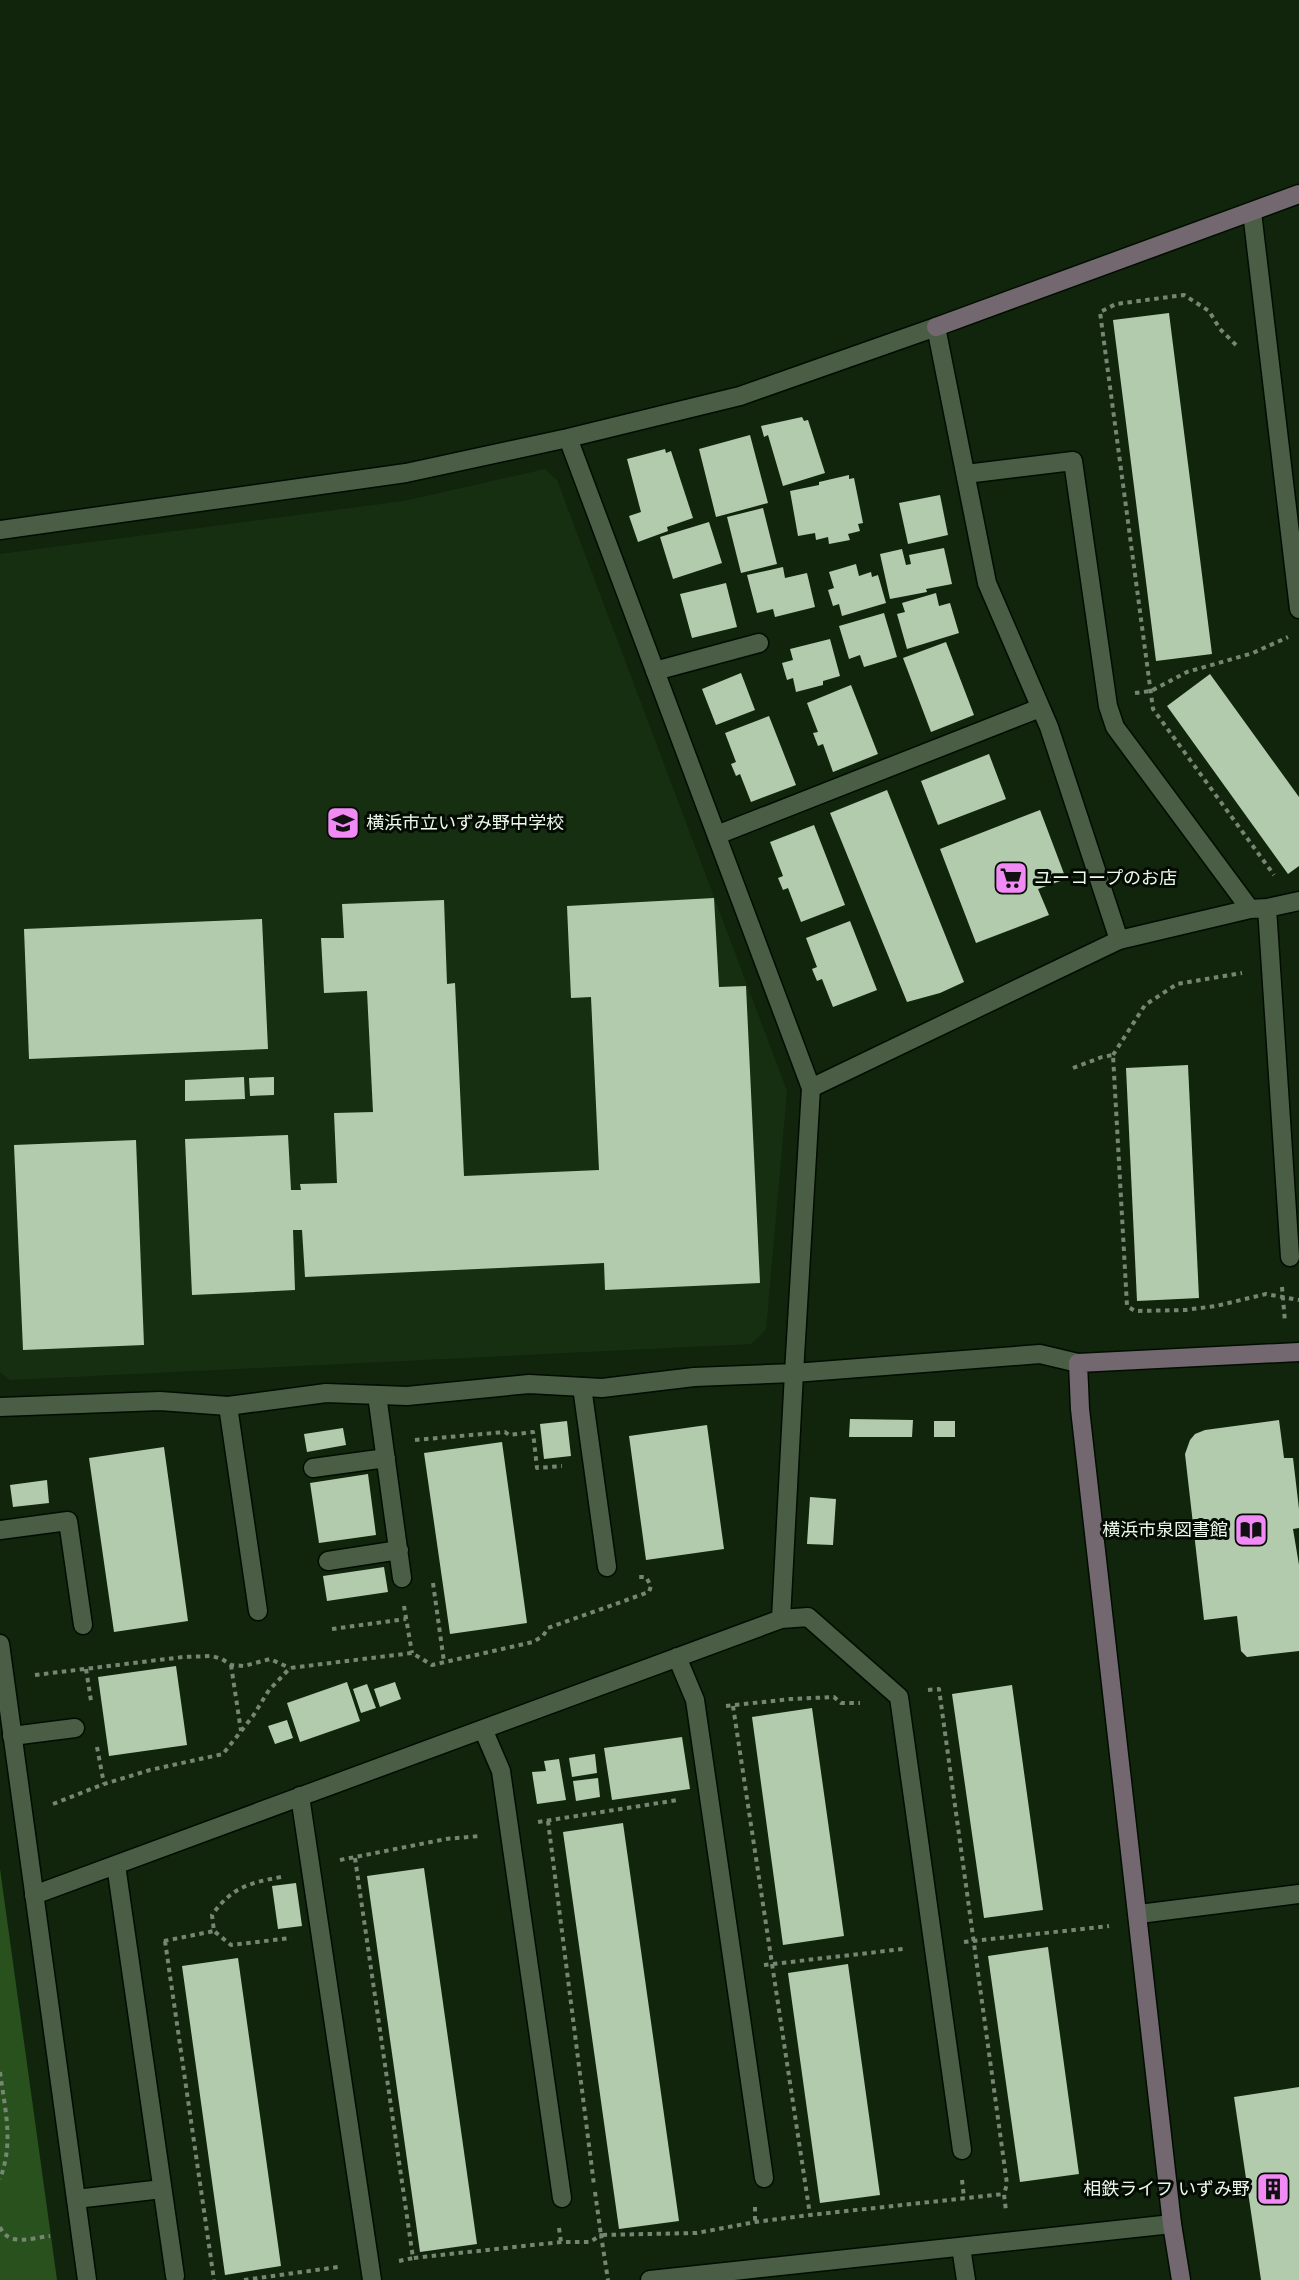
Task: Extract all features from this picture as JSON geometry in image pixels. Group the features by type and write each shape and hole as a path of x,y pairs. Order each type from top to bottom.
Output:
{"street":[{"path":"0,530 406,473 568,438 740,396 1299,195"},
{"path":"1252,212 1299,609"},
{"path":"936,327 987,583 1049,727 1119,940"},
{"path":"568,438 811,1088 781,1618"},
{"path":"966,474 1073,461 1108,706 1115,727 1259,909 1272,970 1290,1257"},
{"path":"655,671 759,643"},
{"path":"717,835 1040,708"},
{"path":"811,1088 1119,940 1299,901"},
{"path":"0,1407 160,1401 228,1406 326,1393 407,1396 529,1384 603,1388 694,1377 794,1373 1040,1354 1078,1363 1293,1352"},
{"path":"1078,1363 1080,1408 1172,2224 1181,2280"},
{"path":"582,1387 607,1567"},
{"path":"377,1395 402,1578"},
{"path":"228,1406 258,1611"},
{"path":"313,1468 385,1451"},
{"path":"0,1530 68,1521 83,1625"},
{"path":"328,1561 399,1550"},
{"path":"34,1895 781,1618 808,1617 899,1697 962,2150"},
{"path":"0,1644 87,2280"},
{"path":"677,1657 694,1700 764,2178"},
{"path":"12,1736 75,1728"},
{"path":"483,1729 501,1771 562,2198"},
{"path":"300,1796 371,2271"},
{"path":"116,1865 175,2276"},
{"path":"1138,1914 1299,1894"},
{"path":"76,2199 162,2189"},
{"path":"650,2280 1172,2224"},
{"path":"961,2247 966,2280"}],"path":[{"path":"1268,352 1241,348 1230,341 1209,311 1184,295 1116,304 1100,312 1153,709 1275,876"},
{"path":"1108,706 1130,693 1150,691 1187,672 1253,653 1292,636"},
{"path":"1272,970 1239,973 1177,984 1144,1005 1113,1055 1127,1306 1135,1311 1185,1310 1216,1306 1266,1293 1299,1300"},
{"path":"1073,1068 1113,1055"},
{"path":"1290,1257 1281,1272 1293,1352"},
{"path":"385,1451 505,1432 509,1435 533,1432 537,1468 593,1462"},
{"path":"5,1678 183,1657 212,1656 231,1665 244,1666 270,1659 290,1668 412,1653 432,1665 533,1642 543,1636 548,1628 649,1592 651,1586 646,1577 639,1577 637,1565"},
{"path":"402,1578 402,1595 412,1653"},
{"path":"332,1629 406,1619"},
{"path":"231,1665 241,1731"},
{"path":"23,1809 51,1804 150,1770 223,1754 269,1690 290,1668"},
{"path":"733,1706 810,2215"},
{"path":"321,1934 231,1945 214,1931 212,1915 225,1897 255,1882 296,1874 310,1865 446,1839 494,1835 508,1824 548,1821 709,1795"},
{"path":"548,1821 608,2280"},
{"path":"355,1858 413,2258"},
{"path":"127,1945 165,1941 214,1931"},
{"path":"165,1941 214,2280"},
{"path":"0,2072 8,2139 8,2159 0,2179"},
{"path":"244,2280 371,2271 388,2263 413,2258 561,2242 590,2242 601,2235 697,2233 810,2215 1004,2194"},
{"path":"0,2227 4,2235 14,2241 81,2232"}],"shaded area":[{"name":"横浜市立いずみ野中学校","path":"545,469 557,480 787,1091 766,1330 751,1344 10,1380 0,1372 0,554 404,501"},
{"path":"0,1869 57,2280 0,2280"}],"building":[{"path":"1169,313 1212,654 1156,661 1113,320"},
{"path":"802,417 804,421 808,420 825,473 783,486 768,435 764,437 761,426"},
{"path":"750,435 768,503 716,517 699,449"},
{"path":"665,449 666,453 671,451 693,518 667,527 668,531 638,542 629,516 641,512 627,459"},
{"path":"849,475 849,479 854,478 863,523 858,524 860,531 848,534 850,540 829,544 828,537 816,540 815,533 798,536 790,491"},
{"path":"940,495 948,535 908,544 899,503"},
{"path":"763,508 777,564 741,573 727,517"},
{"path":"709,522 722,563 673,579 660,537"},
{"path":"944,548 952,584 926,589 927,592 890,599 880,554 902,549 906,565 911,564 909,555"},
{"path":"856,564 859,576 871,572 872,577 878,575 886,603 842,616 839,604 833,606 828,590 834,588 829,572"},
{"path":"783,567 785,578 807,573 815,607 775,617 773,609 757,613 747,575"},
{"path":"726,583 737,627 692,638 680,594"},
{"path":"936,593 939,606 950,603 959,633 907,649 897,614 905,612 902,603"},
{"path":"884,613 897,657 864,667 860,655 849,659 839,626"},
{"path":"830,639 840,676 823,681 823,685 796,692 793,678 787,680 782,663 793,660 790,649"},
{"path":"946,642 974,715 931,732 903,658"},
{"path":"741,673 755,710 716,725 702,689"},
{"path":"1210,674 1299,797 1299,866 1288,874 1167,706"},
{"path":"851,685 878,754 833,772 823,744 818,746 813,733 818,732 807,703"},
{"path":"769,716 796,785 751,802 740,774 736,776 731,764 736,762 725,733"},
{"path":"989,754 1006,799 938,825 921,781"},
{"path":"887,790 964,982 940,993 907,1002 830,813"},
{"path":"1040,810 1066,879 1038,889 1049,915 976,943 940,849"},
{"path":"814,825 845,905 801,922 788,888 783,890 778,878 783,876 770,842"},
{"path":"714,898 719,987 746,986 760,1283 605,1290 604,1263 305,1277 302,1230 293,1230 295,1290 192,1295 185,1139 288,1135 291,1190 301,1190 300,1184 337,1183 334,1113 373,1112 367,991 324,993 321,938 344,938 342,904 444,900 447,984 455,983 464,1176 599,1170 591,997 571,998 567,906"},
{"path":"262,919 268,1049 29,1059 24,929"},
{"path":"850,921 877,990 833,1007 822,979 817,981 812,969 817,967 806,938"},
{"path":"1188,1065 1199,1298 1137,1301 1126,1068"},
{"path":"244,1077 245,1099 185,1101 185,1080"},
{"path":"274,1077 274,1095 250,1096 249,1078"},
{"path":"136,1140 144,1345 23,1350 14,1145"},
{"path":"850,1419 913,1420 912,1437 849,1437"},
{"path":"1279,1420 1284,1458 1293,1458 1299,1509 1299,1528 1293,1529 1299,1565 1299,1651 1247,1657 1241,1651 1237,1616 1204,1620 1185,1454 1195,1434 1205,1430"},
{"path":"567,1421 571,1456 544,1459 540,1424"},
{"path":"934,1421 955,1421 955,1437 934,1437"},
{"path":"707,1425 724,1549 646,1560 629,1436"},
{"path":"343,1428 346,1445 307,1452 304,1434"},
{"path":"502,1442 527,1623 450,1634 424,1453"},
{"path":"164,1447 188,1621 114,1632 89,1458"},
{"path":"368,1474 376,1535 319,1543 310,1483"},
{"path":"47,1480 49,1503 13,1507 10,1485"},
{"path":"810,1497 836,1499 833,1545 807,1544"},
{"path":"384,1567 388,1592 327,1601 323,1576"},
{"path":"176,1666 187,1745 109,1756 98,1677"},
{"path":"347,1682 360,1721 300,1742 287,1703"},
{"path":"395,1682 401,1699 380,1707 374,1689"},
{"path":"367,1684 376,1708 361,1713 353,1689"},
{"path":"1012,1685 1043,1910 984,1918 952,1694"},
{"path":"812,1708 844,1936 783,1945 752,1717"},
{"path":"287,1720 293,1738 275,1744 268,1726"},
{"path":"682,1737 690,1789 612,1800 604,1748"},
{"path":"595,1754 597,1773 572,1777 569,1758"},
{"path":"559,1759 566,1800 537,1804 532,1772 546,1771 544,1761"},
{"path":"598,1778 600,1797 576,1801 573,1781"},
{"path":"623,1823 679,2221 619,2229 563,1832"},
{"path":"424,1868 477,2244 420,2252 367,1876"},
{"path":"296,1883 302,1926 278,1929 272,1886"},
{"path":"1048,1947 1079,2174 1020,2182 988,1956"},
{"path":"238,1958 281,2266 225,2275 182,1966"},
{"path":"848,1964 880,2195 820,2203 788,1973"},
{"name":"相鉄ライフ いずみ野","path":"1299,2087 1299,2280 1261,2280 1234,2097"}],"place":[{"name":"横浜市立いずみ野中学校","path":"343,823"},
{"name":"ユーコープのお店","path":"1011,878"},
{"name":"横浜市泉図書館","path":"1251,1530"},
{"name":"相鉄ライフ いずみ野","path":"1273,2189"}]}
